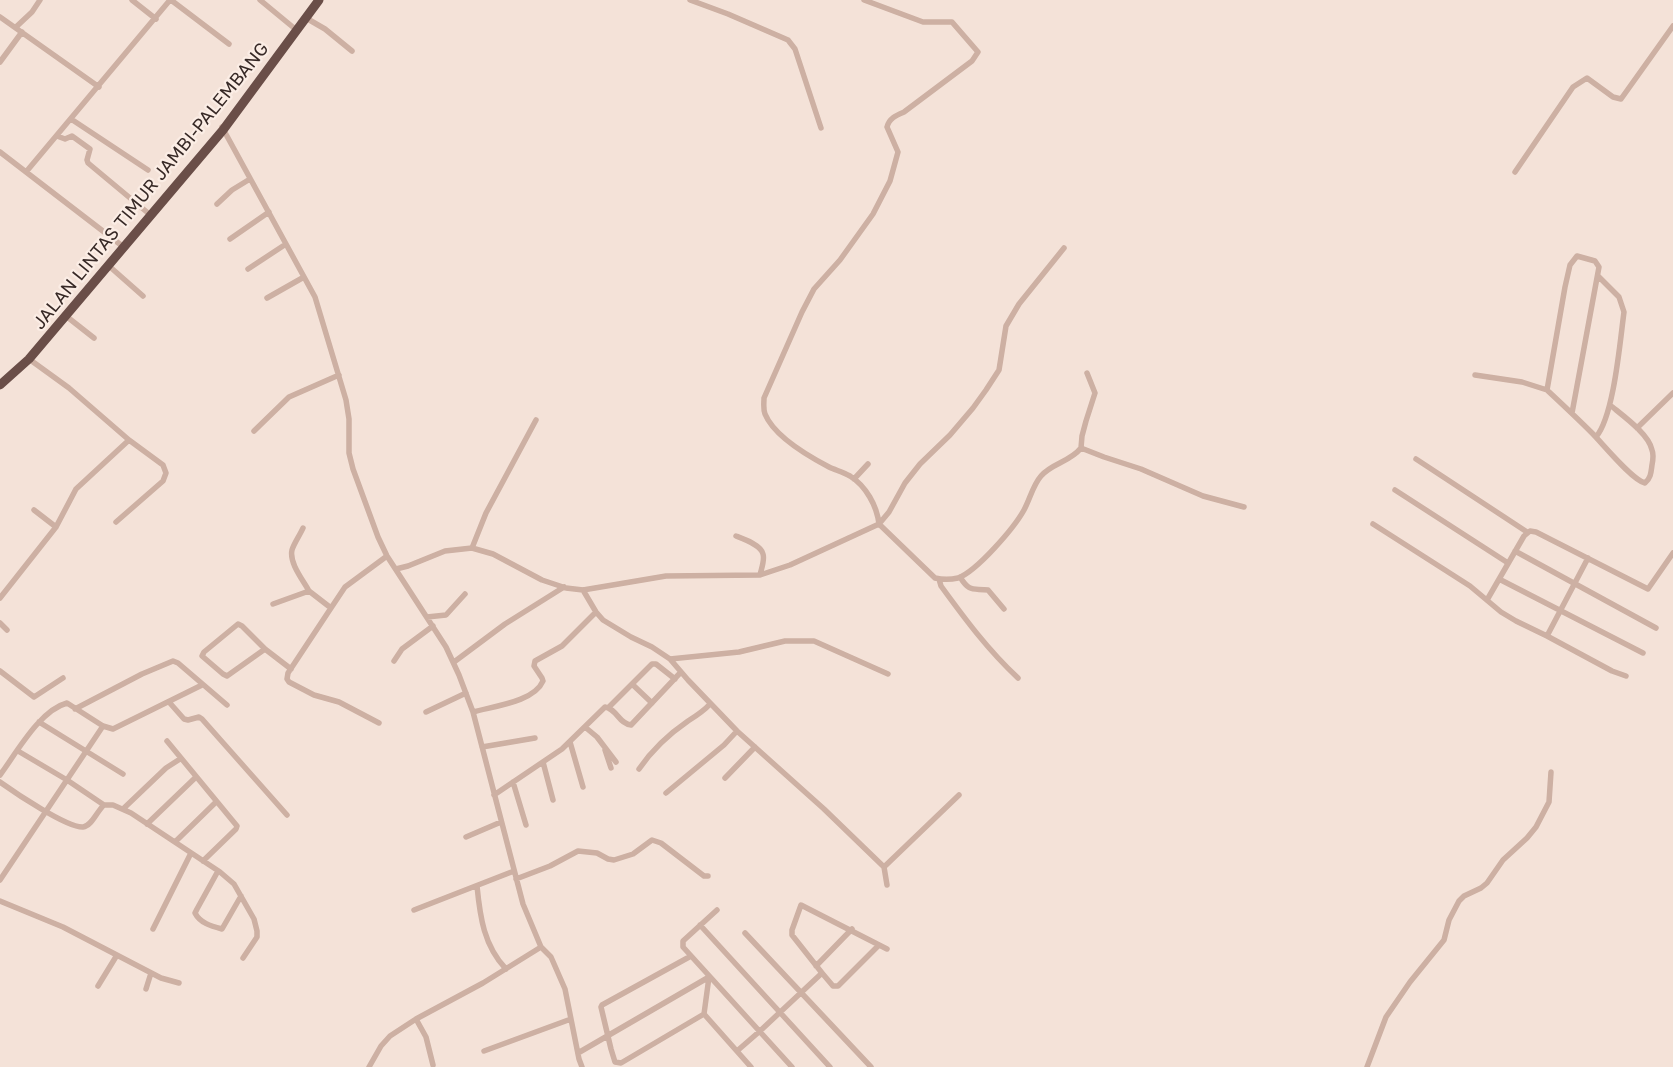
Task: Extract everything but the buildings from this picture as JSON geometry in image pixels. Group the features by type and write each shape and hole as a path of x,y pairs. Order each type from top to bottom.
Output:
{"highway":[{"name":"JALAN LINTAS TIMUR JAMBI-PALEMBANG","path":"0,378 26,356 222,127 314,0"},
{"name":"JALAN LINTAS TIMUR JAMBI-PALEMBANG","path":"0,385 29,359 109,266 222,127 319,0"}],"street":[{"path":"16,27 32,12 40,0"},
{"path":"132,0 156,19"},
{"path":"26,172 171,0 229,44"},
{"path":"260,0 294,28"},
{"path":"690,0 788,40 795,49 822,128"},
{"path":"864,0 924,22 952,22 978,52 972,61 904,112 894,116 888,124 887,127 898,152 890,181 873,214 846,253 814,289 802,312 764,398 764,412 774,429 803,452 854,479 870,497 878,514 879,524 935,578 945,580 960,577 985,557 1011,530 1024,510 1040,476 1049,468 1070,459 1081,448 1084,428 1095,393 1087,373"},
{"path":"0,17 99,87"},
{"path":"306,18 325,29 352,51"},
{"path":"1515,172 1573,88 1587,78 1613,98 1621,99 1673,26"},
{"path":"0,62 22,32"},
{"path":"71,119 148,170"},
{"path":"222,127 315,297 339,375 349,419 349,453 371,519 387,556 454,662 466,693 473,712 523,904 541,947 551,957 565,989 581,1065 573,1067"},
{"path":"56,136 66,139 72,136 88,146 90,149 88,163 148,213"},
{"path":"0,152 121,245"},
{"path":"217,204 232,190 250,179"},
{"path":"230,238 269,212"},
{"path":"248,270 286,244"},
{"path":"396,570 445,551 472,548 493,554 542,580 564,587 583,590 666,576 760,575 790,565 879,524 889,512 904,483 956,428 986,390 999,370 1006,326 1019,304 1064,248"},
{"path":"1547,390 1565,287 1572,260 1580,256 1599,265 1572,412"},
{"path":"109,266 143,296"},
{"path":"1596,437 1604,426 1610,405 1624,312 1619,297 1598,276"},
{"path":"267,298 304,277"},
{"path":"66,316 94,338"},
{"path":"29,359 163,465 166,473 163,481 116,522"},
{"path":"254,431 289,397 339,375"},
{"path":"1475,375 1522,382 1547,390 1572,412 1640,481 1645,482 1650,476 1653,451 1648,441 1637,428 1610,405"},
{"path":"1637,428 1673,393"},
{"path":"472,548 486,513 536,420"},
{"path":"0,598 56,527 76,489 129,440"},
{"path":"1081,448 1104,458 1141,469 1203,496 1244,507"},
{"path":"1416,459 1527,532 1536,532 1648,589 1673,553"},
{"path":"854,479 868,464"},
{"path":"1395,490 1508,563"},
{"path":"34,510 56,527"},
{"path":"1372,524 1470,586 1516,621 1604,667 1626,676"},
{"path":"303,528 292,550 293,562 309,591 331,608"},
{"path":"1487,600 1527,532"},
{"path":"736,536 757,547 762,552 760,575"},
{"path":"1515,551 1656,628"},
{"path":"379,723 339,702 314,695 289,682 287,679 291,669 345,587 387,556"},
{"path":"1547,636 1588,558"},
{"path":"960,577 964,584 972,590 988,590 1004,609"},
{"path":"1499,578 1644,653"},
{"path":"939,579 941,586 974,631 997,658 1018,678"},
{"path":"454,662 505,624 564,587"},
{"path":"583,590 603,620 670,659 737,731 824,809 884,867 886,885"},
{"path":"273,604 309,591"},
{"path":"427,617 446,615 465,594"},
{"path":"473,712 526,698 536,692 543,681 534,666 535,661 562,646 596,612"},
{"path":"0,623 7,630"},
{"path":"265,649 227,676 222,674 202,656 204,652 238,624 265,649 291,669"},
{"path":"394,661 402,648 433,626"},
{"path":"670,659 739,652 785,641 814,641 888,674"},
{"path":"75,709 154,668 173,661 178,663 227,705"},
{"path":"494,795 562,749 606,707 609,707 652,664 656,664 675,679"},
{"path":"0,671 34,697 63,678"},
{"path":"609,707 624,724 631,725 681,672"},
{"path":"632,684 652,703"},
{"path":"0,775 44,716 58,706 67,703 103,726 113,729 202,685"},
{"path":"426,712 466,693"},
{"path":"169,702 184,719 188,720 199,717 202,719 287,815"},
{"path":"639,769 654,749 704,711 710,704"},
{"path":"39,722 123,774"},
{"path":"0,880 103,726"},
{"path":"585,727 604,746 616,762"},
{"path":"666,793 724,745 737,731"},
{"path":"482,747 535,738"},
{"path":"167,741 237,826 203,861"},
{"path":"570,742 582,786"},
{"path":"604,746 611,768"},
{"path":"725,778 755,747"},
{"path":"18,751 104,805 114,805 147,824 218,871 234,884 254,919 257,931 257,937 243,958"},
{"path":"122,809 166,768 180,758"},
{"path":"543,762 553,800"},
{"path":"1367,1067 1386,1017 1410,982 1444,940 1449,920 1459,901 1464,896 1487,883 1503,860 1536,827 1549,802 1551,772"},
{"path":"147,824 196,777"},
{"path":"0,782 46,811 72,824 83,827 90,824 104,805"},
{"path":"513,782 526,825"},
{"path":"884,867 959,795"},
{"path":"175,842 216,802"},
{"path":"466,837 501,822"},
{"path":"516,879 550,866 578,851 597,853 614,860 633,854 652,840 661,843 704,876 708,876"},
{"path":"153,929 191,854"},
{"path":"218,871 195,913 196,916 207,924 222,929 241,896"},
{"path":"414,910 514,871"},
{"path":"477,886 481,922 490,949 506,969"},
{"path":"0,901 63,927 170,982 179,983"},
{"path":"879,946 838,986 832,986 792,935 800,906 803,905 887,949"},
{"path":"717,910 683,943 683,947 792,1067"},
{"path":"700,925 830,1067"},
{"path":"816,966 852,930"},
{"path":"745,933 870,1067"},
{"path":"369,1067 381,1046 390,1036 416,1019 460,997 541,947"},
{"path":"98,986 117,955"},
{"path":"691,956 602,1004 601,1007 614,1060 619,1064 704,1014"},
{"path":"146,989 151,973"},
{"path":"737,1051 822,973"},
{"path":"709,977 704,1014 751,1067"},
{"path":"578,1052 709,977"},
{"path":"416,1019 426,1037 433,1065"},
{"path":"484,1051 570,1019"}]}
